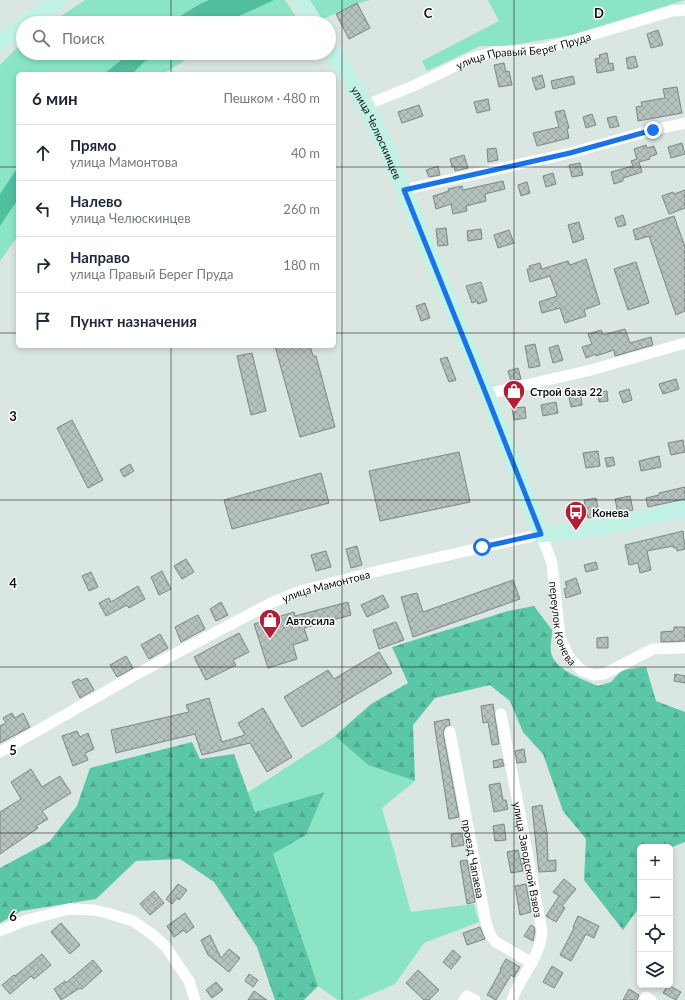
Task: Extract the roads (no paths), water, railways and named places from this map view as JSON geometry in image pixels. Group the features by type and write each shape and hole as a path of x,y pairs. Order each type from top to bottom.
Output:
{"main road":[{"path":"36,16 60,0"},
{"path":"0,43 16,30"},
{"name":"улица Челюскинцев","path":"336,57 366,105 386,147 541,534"},
{"name":"улица Мамонтова","path":"541,534 576,532 656,516 685,508"}],"street":[{"name":"улица Правый Берег Пруда","path":"366,105 411,87 470,59 494,52 544,49 672,11 685,10"},
{"path":"404,190 570,153 653,130 685,123"},
{"path":"486,394 591,370 685,343"},
{"name":"переулок Конева","path":"541,534 552,563 560,637 569,657 582,670 594,675 604,674 653,649 685,648"},
{"name":"улица Мамонтова","path":"0,752 135,675 271,603 300,591 378,571 541,534"},
{"name":"улица Заводской Взвоз","path":"501,714 542,931 542,939 532,963 512,1000"},
{"name":"проезд Чапаева","path":"450,732 489,933 496,942 532,963"},
{"path":"0,931 33,918 69,909 81,909 107,913 133,921 152,934 166,947 189,981 195,1000"},
{"path":"464,1000 467,996 475,1000"}],"place":[{"name":"Строй база 22","path":"514,410"},
{"name":"Конева","path":"576,532"},
{"name":"Автосила","path":"270,640"}]}
